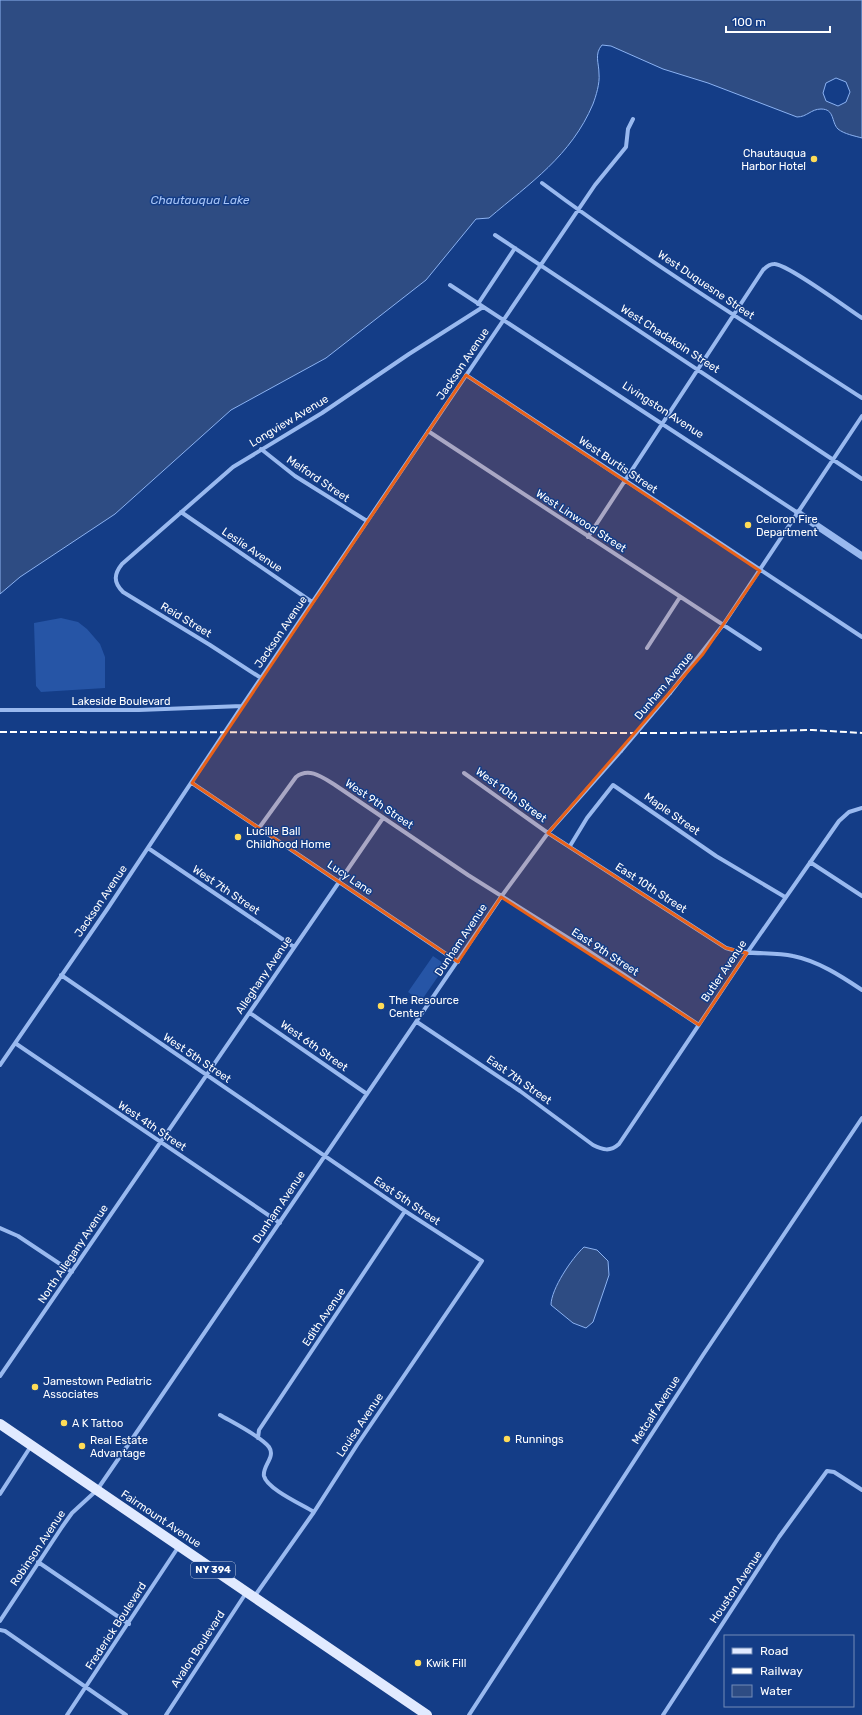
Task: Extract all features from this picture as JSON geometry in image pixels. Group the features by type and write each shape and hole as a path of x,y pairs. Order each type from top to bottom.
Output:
{"main road":[{"name":"Fairmount Avenue","path":"0,1424 427,1715"}],"street":[{"name":"Jackson Avenue","path":"0,1065 192,783 242,706 594,185 626,147 628,129 633,119"},
{"name":"West Duquesne Street","path":"542,183 578,210 734,315 862,398"},
{"name":"West Chadakoin Street","path":"495,235 540,266 699,369 862,479"},
{"path":"478,304 515,248"},
{"path":"588,536 763,270 771,265 779,264 862,318"},
{"name":"Livingston Avenue","path":"450,285 663,423 862,556"},
{"name":"Longview Avenue","path":"118,569 232,467 322,413 482,307"},
{"name":"West Burtis Street","path":"466,375 862,637"},
{"name":"Dunham Avenue","path":"97,1490 280,1223 324,1155 458,962 500,897 548,833 670,694 724,625 862,416"},
{"name":"West Linwood Street","path":"428,431 760,649"},
{"name":"Melford Street","path":"261,449 295,476 367,521"},
{"name":"Leslie Avenue","path":"181,512 312,602"},
{"name":"Reid Street","path":"118,569 115,576 115,581 123,592 261,678"},
{"path":"647,648 680,597"},
{"name":"Lakeside Boulevard","path":"0,710 139,710 242,706"},
{"name":"West 9th Street","path":"259,828 296,777 306,772 314,773 329,781 500,897"},
{"name":"West 10th Street","path":"464,773 548,833"},
{"name":"Lucy Lane","path":"192,783 458,962"},
{"name":"Maple Street","path":"570,846 587,818 613,784 716,856 785,897"},
{"name":"Butler Avenue","path":"610,1149 619,1144 785,897 839,821 849,812 861,808"},
{"name":"Alleghany Avenue","path":"160,1143 383,818"},
{"name":"East 10th Street","path":"548,833 726,948 738,952 792,956 815,963 862,990"},
{"name":"West 7th Street","path":"148,848 294,948"},
{"path":"810,862 862,896"},
{"name":"East 9th Street","path":"500,897 584,948 699,1024"},
{"name":"West 5th Street","path":"61,975 206,1076 324,1155"},
{"name":"West 6th Street","path":"250,1013 367,1094"},
{"name":"East 7th Street","path":"417,1022 520,1091 592,1145 602,1149 610,1149"},
{"name":"West 4th Street","path":"14,1043 280,1223"},
{"name":"Metcalf Avenue","path":"469,1715 708,1348 862,1118"},
{"name":"North Allegany Avenue","path":"0,1376 160,1143"},
{"name":"East 5th Street","path":"324,1155 482,1262"},
{"name":"Edith Avenue","path":"258,1438 258,1432 405,1211"},
{"path":"0,1228 18,1236 72,1272"},
{"name":"Louisa Avenue","path":"250,1595 314,1512 357,1445 482,1262"},
{"path":"220,1415 258,1438 270,1448 271,1456 265,1470 264,1477 283,1494 314,1512"},
{"path":"0,1494 32,1446"},
{"name":"Houston Avenue","path":"663,1715 779,1537 827,1471 834,1472 862,1490"},
{"name":"Robinson Avenue","path":"0,1621 72,1513 97,1490"},
{"name":"Frederick Boulevard","path":"68,1715 179,1546"},
{"path":"38,1562 129,1624"},
{"name":"Avalon Boulevard","path":"166,1715 250,1595"},
{"path":"0,1630 5,1631 126,1715"}],"highlighted area":[{"path":"466,375 760,571 703,654 548,833 726,948 747,953 699,1025 501,897 458,962 192,783"}],"shaded area":[{"path":"61,618 78,622 87,629 100,644 105,657 105,688 41,692 36,686 34,623"},
{"path":"433,956 446,965 421,1001 408,992"}],"water":[{"name":"Chautauqua Lake","path":"0,0 862,0 862,138 840,131 829,111 818,109 804,116 797,117 708,83 663,69 611,46 602,45 598,52 599,78 593,104 573,139 548,167 489,218 476,219 426,280 326,358 231,410 115,514 20,577 0,594","holes":["836,78 846,82 850,92 846,102 838,106 826,101 823,93 826,83"]},
{"path":"584,1247 597,1250 608,1261 609,1275 593,1322 586,1328 573,1323 551,1305 554,1291 563,1274"}],"railway":[{"path":"0,732 681,733 812,730 862,733"}],"place":[{"name":"Chautauqua Harbor Hotel","path":"814,159"},
{"name":"Celoron Fire Department","path":"748,525"},
{"name":"Lucille Ball Childhood Home","path":"238,837"},
{"name":"The Resource Center","path":"381,1006"},
{"name":"Jamestown Pediatric Associates","path":"35,1387"},
{"name":"A K Tattoo","path":"64,1423"},
{"name":"Runnings","path":"507,1439"},
{"name":"Real Estate Advantage","path":"82,1446"},
{"name":"Kwik Fill","path":"418,1663"}]}
